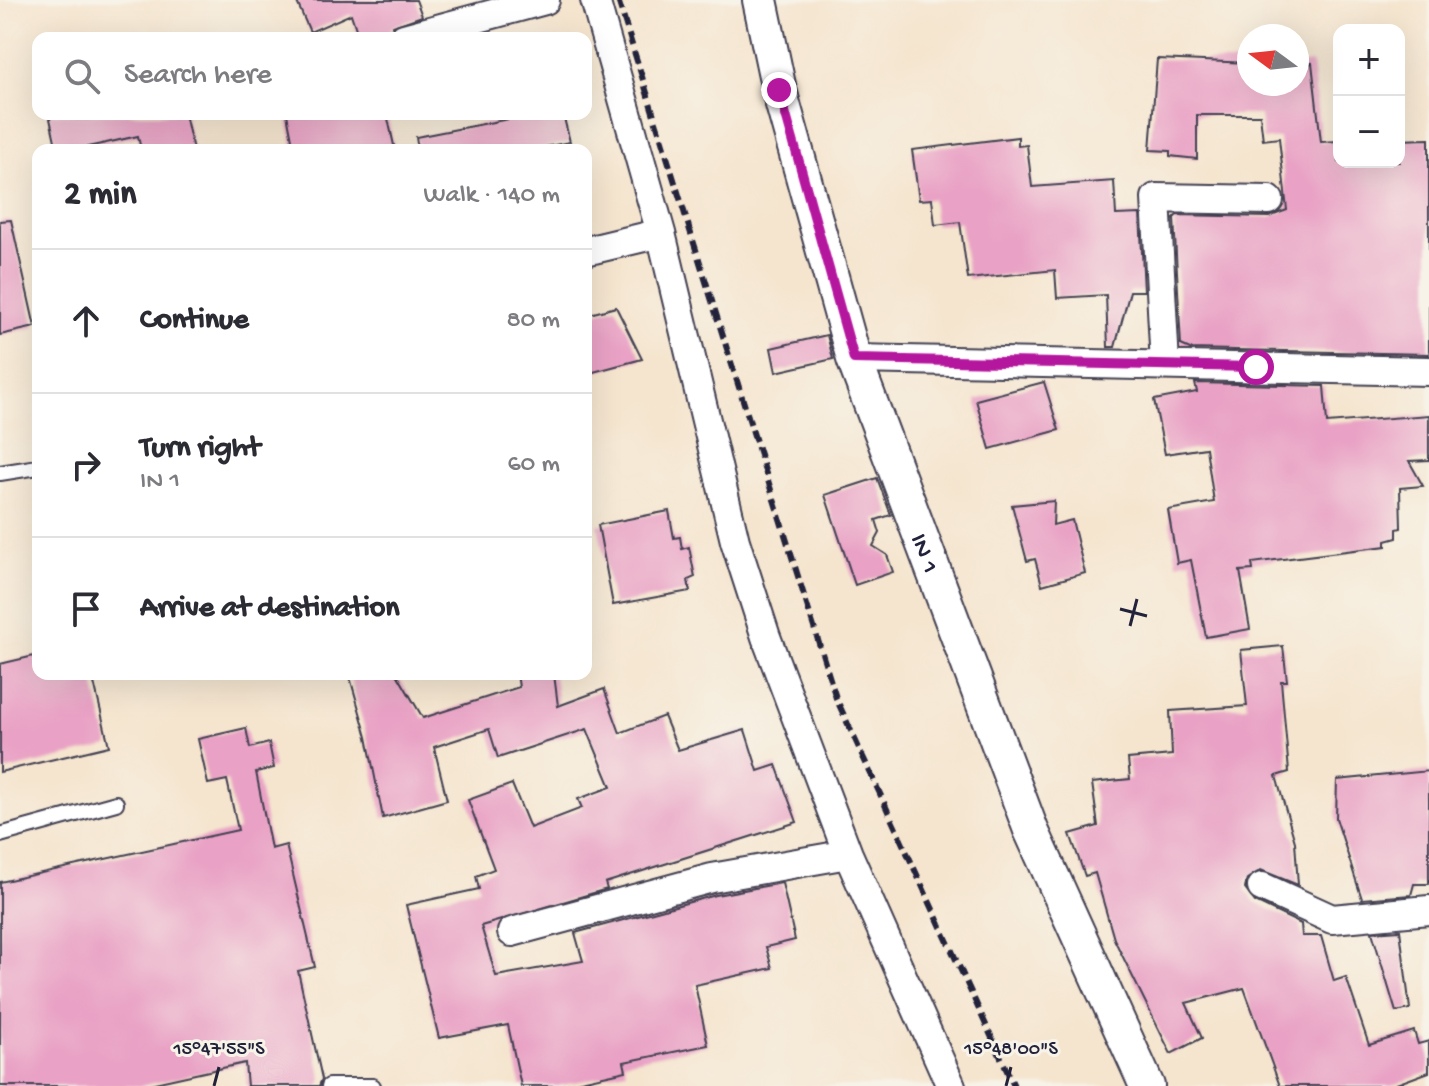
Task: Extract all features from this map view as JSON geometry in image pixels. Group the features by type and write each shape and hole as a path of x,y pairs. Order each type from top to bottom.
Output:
{"street":[{"path":"426,32 545,0"},
{"path":"595,0 661,233 735,541 766,637 848,854 951,1086"},
{"name":"IN 1","path":"760,0 779,90 854,359 1031,830 1147,1086"},
{"path":"1165,365 1156,198 1269,200"},
{"path":"592,250 661,233"},
{"path":"854,359 1429,371"},
{"path":"512,932 712,878 848,854"},
{"path":"1262,887 1332,919 1429,910"}],"lane":[{"path":"0,473 32,468"},
{"path":"0,835 116,803"},
{"path":"329,1086 373,1086"}],"building":[{"path":"296,0 416,0 422,16 393,26 390,32 357,32 351,14 310,32"},
{"path":"1157,59 1237,62 1237,96 1309,96 1309,63 1312,63 1321,142 1333,141 1333,168 1405,168 1405,140 1429,139 1429,354 1190,349 1181,345 1174,218 1177,215 1269,217 1287,210 1279,138 1263,140 1260,115 1197,115 1197,159 1170,156 1170,151 1150,150"},
{"path":"50,120 186,120 192,144 140,144 138,136 101,144 56,144"},
{"path":"288,120 388,120 394,144 293,144"},
{"path":"504,120 564,120 570,142 417,144 416,137"},
{"path":"1018,137 1018,146 1027,145 1032,187 1114,181 1116,215 1140,214 1144,291 1130,291 1115,347 1108,347 1106,295 1057,298 1055,270 968,279 960,222 935,225 932,199 919,200 912,150"},
{"path":"11,220 32,314 32,328 0,335 0,221"},
{"path":"616,307 642,359 592,372 592,313"},
{"path":"827,335 833,359 776,372 771,348"},
{"path":"1044,382 1059,430 990,449 976,400"},
{"path":"1195,383 1324,386 1327,423 1429,415 1429,460 1409,461 1423,486 1400,488 1401,528 1397,529 1397,538 1386,541 1386,546 1252,563 1253,570 1240,571 1250,629 1206,637 1191,560 1177,563 1168,510 1214,502 1206,448 1165,454 1154,400 1197,392"},
{"path":"877,478 891,515 876,520 880,533 873,546 887,555 893,572 855,585 825,495"},
{"path":"1054,501 1053,525 1072,520 1085,573 1042,585 1035,559 1027,561 1012,505"},
{"path":"669,511 674,538 680,537 682,549 689,547 695,577 688,580 690,591 613,605 598,525"},
{"path":"1283,646 1287,681 1281,681 1289,772 1276,776 1295,842 1298,885 1261,870 1247,879 1245,889 1255,902 1301,924 1302,936 1321,936 1334,981 1346,977 1369,1045 1414,1031 1418,1044 1429,1041 1429,1072 1391,1086 1280,1086 1244,988 1186,1003 1202,1038 1171,1054 1114,939 1095,873 1085,876 1070,834 1098,826 1092,783 1130,779 1128,759 1172,755 1170,711 1247,706 1241,650"},
{"path":"32,656 32,680 93,680 109,746 0,772 0,664"},
{"path":"351,680 401,680 423,718 519,687 518,680 555,680 558,706 604,689 620,733 664,716 678,750 745,730 758,771 776,765 797,822 605,883 607,889 481,926 496,976 583,961 575,933 716,895 782,883 795,940 766,947 772,968 695,985 708,1045 624,1062 626,1071 558,1086 521,1086 508,1025 439,1038 406,905 479,889 476,876 494,869 468,800 512,784 530,828 582,808 578,799 611,787 587,729 498,758 489,729 434,747 447,800 383,818 367,737"},
{"path":"246,728 250,748 269,743 274,768 256,772 271,849 286,845 315,967 298,971 322,1079 319,1086 247,1086 245,1063 141,1086 0,1086 0,882 238,830 227,780 208,784 198,739"},
{"path":"1429,771 1429,884 1414,884 1411,895 1362,899 1336,818 1337,780"},
{"path":"1400,930 1410,1009 1396,1012 1372,932"}],"railway":[{"path":"618,0 836,698 1014,1086"}],"route":[{"path":"779,90 854,359 1256,367"}]}
